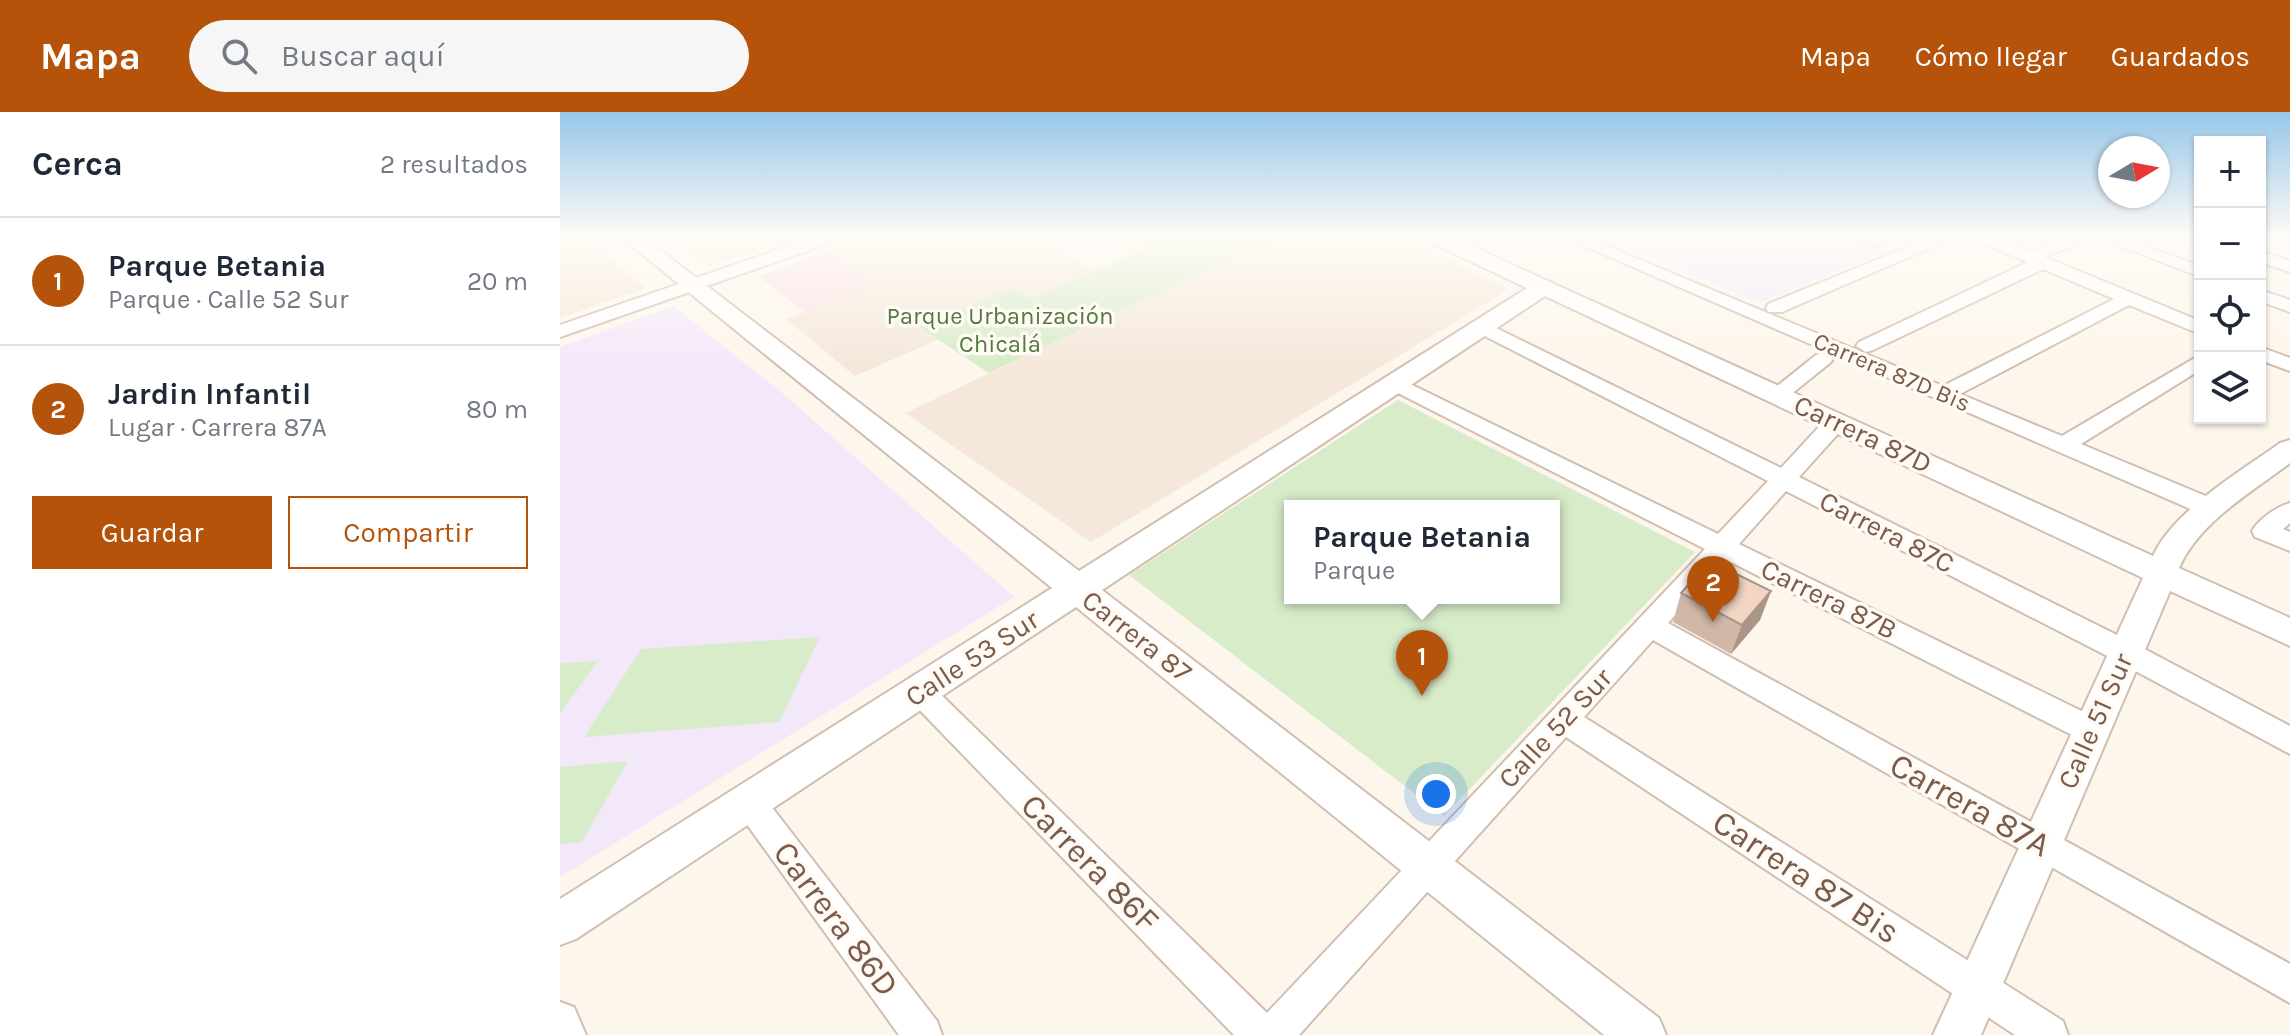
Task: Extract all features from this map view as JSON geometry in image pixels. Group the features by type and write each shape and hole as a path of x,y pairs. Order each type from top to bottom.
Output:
{"street":[{"name":"Carrera 87","path":"686,280 1642,1035"},
{"path":"560,331 706,280"},
{"name":"Carrera 87D","path":"1529,280 2290,633"},
{"name":"Carrera 87D Bis","path":"1680,280 2211,508"},
{"path":"1775,308 1843,280"},
{"path":"1866,346 1997,280"},
{"path":"2086,280 2194,325"},
{"name":"Calle 53 Sur","path":"560,924 1544,287"},
{"path":"2266,297 2290,306"},
{"path":"1944,394 2129,298"},
{"name":"Carrera 87C","path":"1482,327 2125,652 2290,741"},
{"path":"2266,355 2290,365"},
{"path":"1778,395 1823,359"},
{"path":"2064,445 2194,365"},
{"name":"Carrera 87B","path":"1395,384 2091,730"},
{"name":"Calle 52 Sur","path":"1273,1035 1836,422"},
{"name":"Calle 51 Sur","path":"1957,1035 2160,572 2184,534 2211,508 2290,449"},
{"path":"2290,511 2264,531 2290,542"},
{"name":"Carrera 87A","path":"1649,625 2290,984"},
{"name":"Carrera 86F","path":"919,691 1261,1035"},
{"name":"Carrera 87 Bis","path":"1563,719 2049,1035"},
{"name":"Carrera 86D","path":"749,802 923,1035"},
{"path":"560,1021 567,1035"}],"shaded area":[{"path":"560,280 637,280 646,288 560,318"},
{"path":"763,280 867,280 874,285 805,312"},
{"path":"866,280 1073,280 1031,298 920,327 939,339 855,376 786,319 873,285"},
{"path":"1187,280 1490,280 1509,289 1091,542 905,413"},
{"path":"1705,280 1815,280 1759,303"},
{"path":"673,306 780,391 1014,597 560,877 560,347"}],"green space":[{"name":"Parque Urbanización Chicalá","path":"1073,280 1186,280 989,373 919,327 1013,288 1031,298"},
{"path":"1398,400 1695,552 1444,816 1129,575"},
{"path":"820,637 779,722 584,737 641,649"},
{"path":"598,661 560,713 560,663"},
{"path":"628,761 582,842 560,844 560,767"}],"building":[{"path":"1710,561 1771,591 1742,625 1681,593"}],"place":[{"name":"Jardin Infantil","path":"1713,622"},
{"name":"Parque Betania","path":"1422,696"}]}
